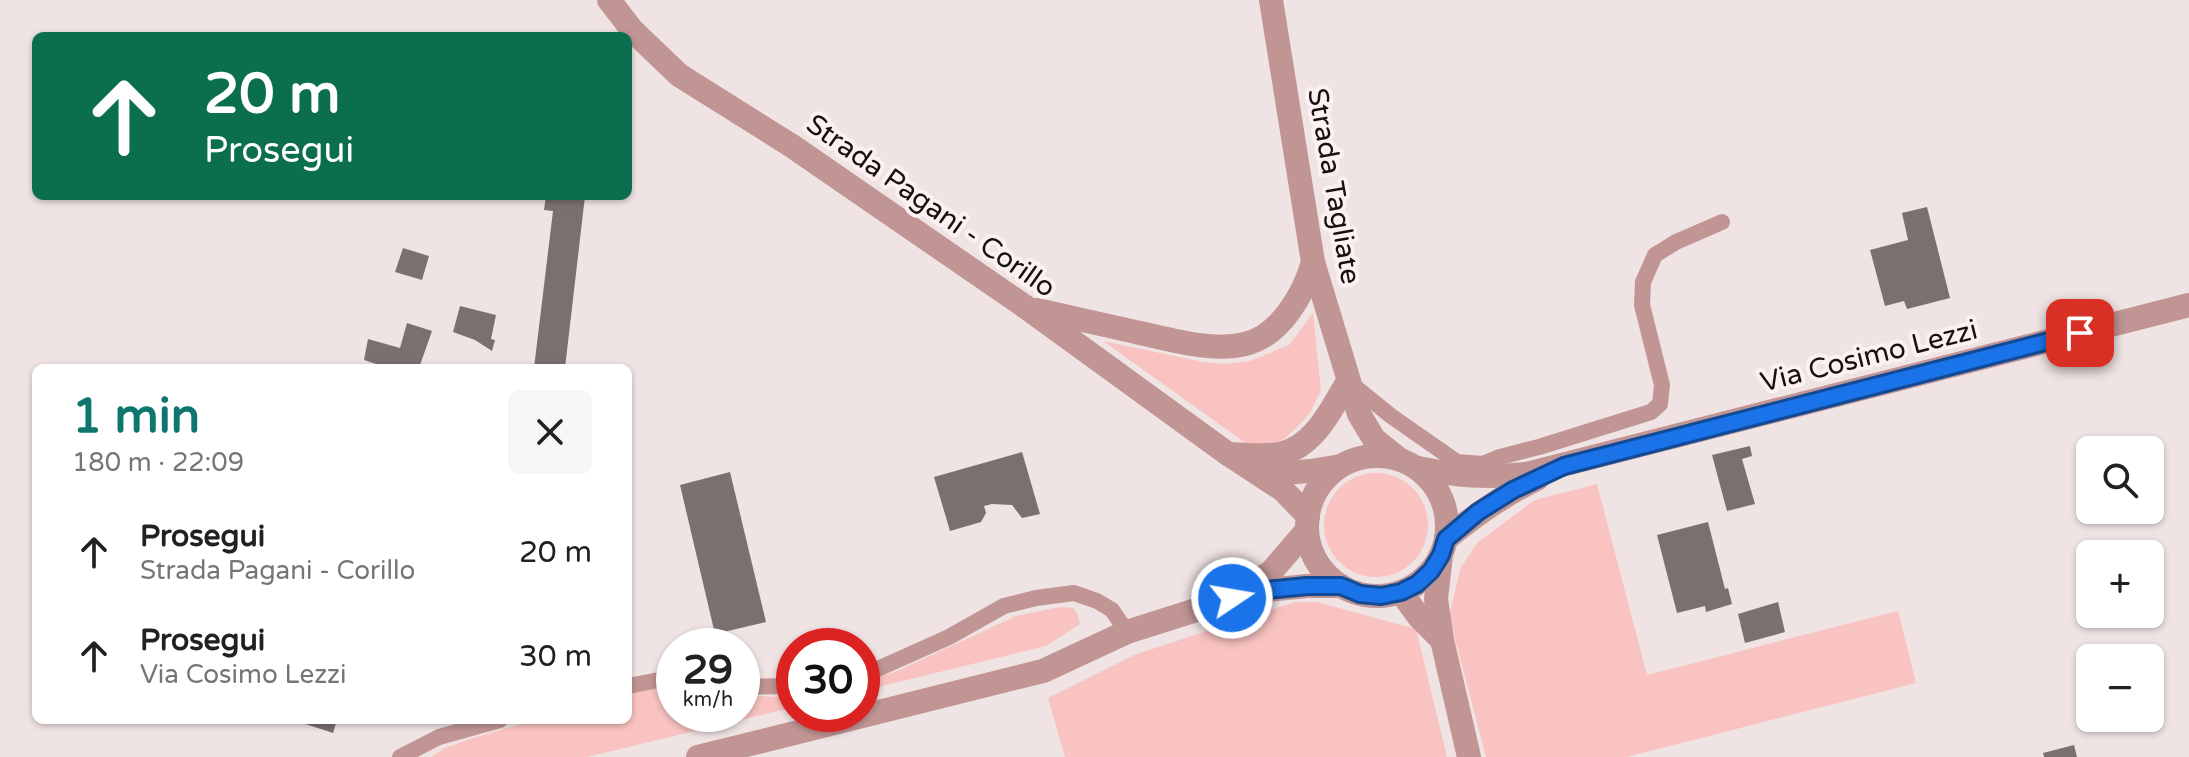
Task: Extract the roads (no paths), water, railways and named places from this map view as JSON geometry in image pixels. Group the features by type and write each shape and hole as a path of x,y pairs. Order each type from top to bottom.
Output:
{"street":[{"name":"Strada Pagani - Corillo","path":"609,0 632,30 679,75 792,146 1283,490 1308,523 1312,552 1324,572 1341,586"},
{"name":"Strada Tagliate","path":"1271,0 1313,262 1348,381 1359,414 1374,439 1408,464"},
{"path":"1027,308 1202,346 1245,344 1270,332 1286,315 1308,282 1313,262"},
{"name":"Via Cosimo Lezzi","path":"1408,464 1450,474 1488,477 1526,474 2189,305"},
{"path":"1228,454 1281,454 1304,443 1325,420 1348,381"},
{"name":"Strada Pagani - Corillo","path":"1228,454 1282,473 1310,472 1379,455 1408,464"},
{"path":"1408,464 1432,482 1442,499 1447,519 1436,599 1442,640 1469,757"},
{"path":"1232,598 1271,572 1308,523 1313,496 1324,479 1340,466"},
{"name":"Via Cosimo Lezzi","path":"1444,547 1478,512 1513,490 1564,466"},
{"path":"698,757 1043,671 1127,632 1256,591 1341,586 1360,594 1381,596 1401,592 1417,584 1431,571 1444,547"},
{"path":"1401,592 1419,617 1442,640"}],"lane":[{"path":"1348,381 1391,416 1457,462 1483,464 1651,412 1660,404 1662,385 1642,305 1643,282 1655,255 1722,222"},
{"path":"880,668 949,637 1004,606 1036,598 1074,593 1097,601 1112,610 1127,632"},
{"path":"632,685 656,681"},
{"path":"400,757 439,737 486,724"}]}
